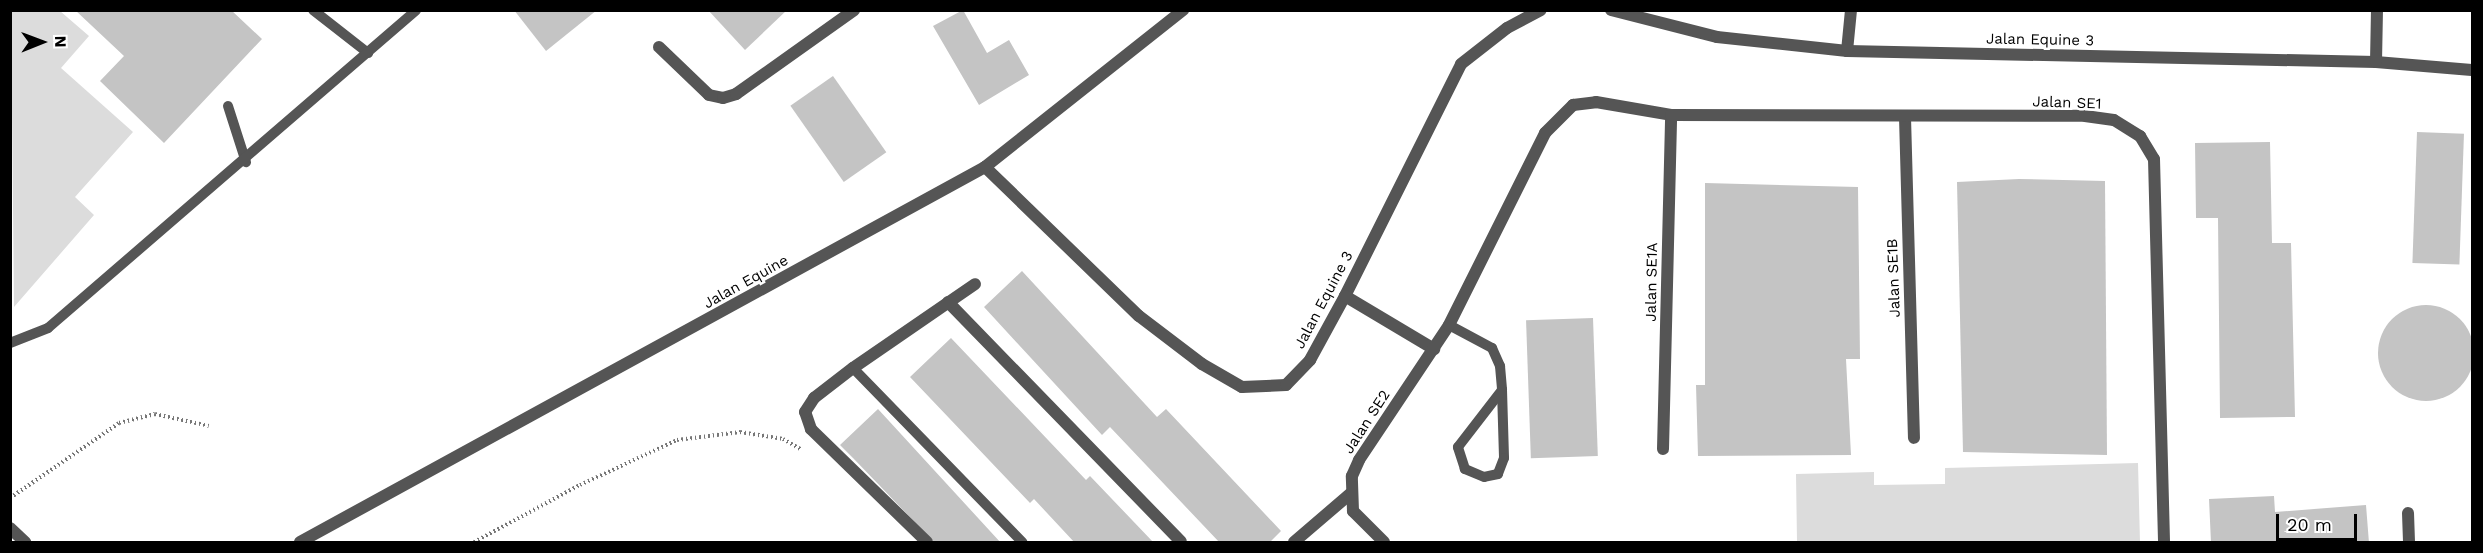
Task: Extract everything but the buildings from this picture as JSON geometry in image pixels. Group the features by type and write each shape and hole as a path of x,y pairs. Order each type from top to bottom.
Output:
{"street":[{"path":"659,47 709,96 723,98 736,94 854,10"},
{"name":"Jalan Equine","path":"300,543 985,167 1183,10"},
{"name":"Jalan Equine 3","path":"985,167 1139,316 1242,387 1286,385 1299,373 1345,296 1461,64 1507,28 1541,10"},
{"name":"Jalan Equine 3","path":"1611,10 1717,37 1847,51 2376,62 2472,70"},
{"path":"1847,51 1851,10"},
{"path":"2376,62 2377,10"},
{"name":"Jalan SE1","path":"1449,325 1519,178 1559,115 1574,105 1596,102 1671,116 2114,120 2140,136 2154,159 2164,543"},
{"name":"Jalan SE1A","path":"1663,449 1671,116"},
{"name":"Jalan SE1B","path":"1905,117 1914,438"},
{"path":"927,543 806,421 808,404 853,368 975,284"},
{"path":"1345,296 1434,350"},
{"path":"948,302 1181,543"},
{"name":"Jalan SE2","path":"1350,494 1359,460 1449,325"},
{"path":"1294,543 1350,494"},
{"path":"1350,494 1353,511 1384,543"},
{"path":"2408,513 2409,543"},
{"path":"10,528 25,543"}],"lane":[{"path":"313,10 368,53"},
{"path":"10,343 48,328 246,162 416,10"},
{"path":"228,106 246,162"},
{"path":"1449,325 1492,348 1500,366 1502,390 1504,458 1498,474 1484,477 1465,469 1458,447 1502,390"},
{"path":"853,368 1022,543"}],"path":[{"path":"10,498 118,423 155,414 209,426"},
{"path":"474,543 580,484 677,440 740,432 783,439 813,456"}],"shaded area":[{"path":"11,10 60,11 89,36 61,68 133,132 75,197 94,215 14,307"},
{"path":"2138,463 2140,542 1797,542 1796,474 1874,472 1874,485 1945,484 1945,468"}]}
